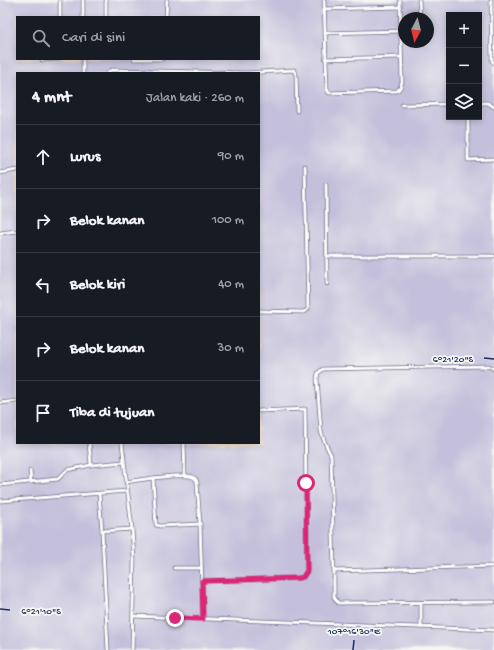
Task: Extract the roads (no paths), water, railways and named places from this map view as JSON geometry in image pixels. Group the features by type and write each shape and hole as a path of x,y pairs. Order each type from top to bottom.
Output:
{"lane":[{"path":"60,0 60,16"},
{"path":"83,0 83,16"},
{"path":"106,0 106,16"},
{"path":"166,16 167,0"},
{"path":"324,0 325,59 327,89 329,93 397,91 402,86 402,48"},
{"path":"400,0 400,12"},
{"path":"419,0 420,12"},
{"path":"491,0 492,61 494,63"},
{"path":"324,9 400,7"},
{"path":"325,33 398,30"},
{"path":"325,59 402,57"},
{"path":"83,60 83,72"},
{"path":"109,72 111,70 201,72"},
{"path":"260,72 294,70 296,75 297,111"},
{"path":"482,103 494,107"},
{"path":"402,106 446,104"},
{"path":"468,120 468,160 494,159"},
{"path":"260,311 303,312 308,309 305,166"},
{"path":"0,173 16,170"},
{"path":"326,184 328,284"},
{"path":"0,233 16,231"},
{"path":"328,256 494,256"},
{"path":"494,369 489,366 323,369 318,373 317,379 322,438 331,455 334,597 338,603 494,602"},
{"path":"0,403 16,401"},
{"path":"202,581 300,578 303,577 307,571 306,409 260,411"},
{"path":"90,444 91,465"},
{"path":"122,444 134,559 132,650"},
{"path":"184,444 185,476"},
{"path":"0,485 58,479 67,470 91,465 124,462"},
{"path":"30,471 31,482"},
{"path":"126,482 153,478 185,476 192,477 197,482 203,619"},
{"path":"153,478 156,525 200,524"},
{"path":"0,501 127,491"},
{"path":"99,494 108,650"},
{"path":"102,531 132,529"},
{"path":"334,571 494,566"},
{"path":"174,568 201,568"},
{"path":"421,603 421,627"},
{"path":"133,616 494,630"}]}
